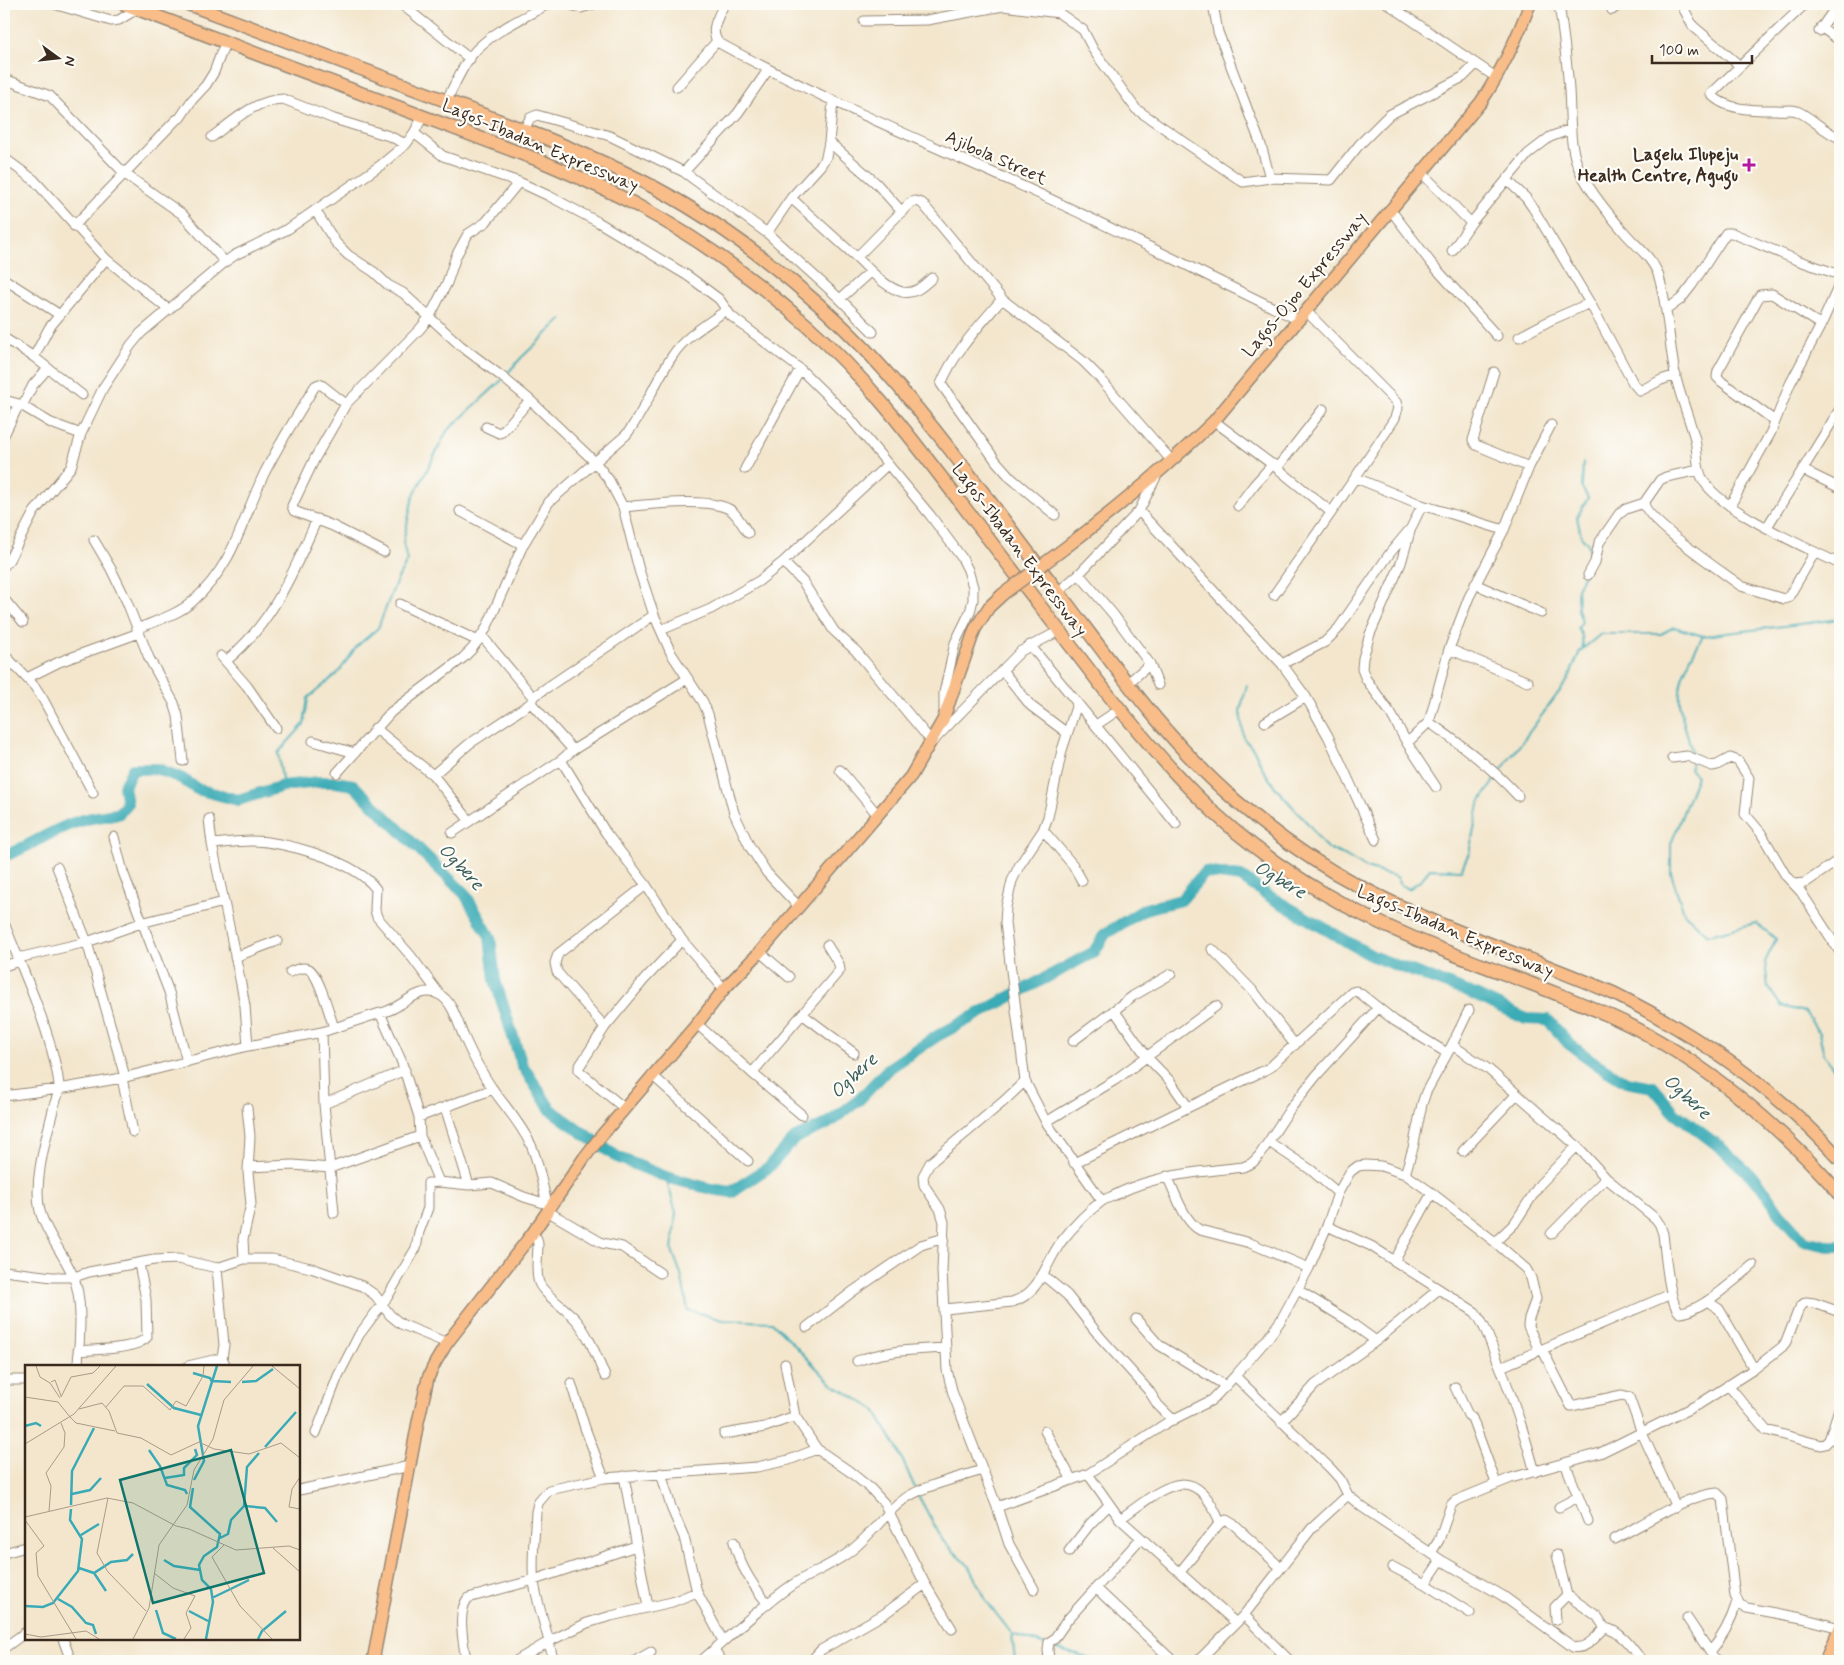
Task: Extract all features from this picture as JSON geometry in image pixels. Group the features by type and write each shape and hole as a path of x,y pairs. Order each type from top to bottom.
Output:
{"highway":[{"name":"Lagos-Ibadan Expressway","path":"124,4 541,161 638,205 702,244 784,306 825,342 865,383 916,444 1120,709 1197,796 1242,836 1298,877 1327,895 1408,935 1602,1013 1642,1032 1707,1073 1770,1122 1840,1194"},
{"name":"Lagos-Ibadan Expressway","path":"188,4 524,130 597,160 648,184 688,206 753,252 821,307 855,338 886,372 945,444 1128,683 1174,740 1235,801 1294,846 1357,885 1406,909 1577,978 1654,1014 1737,1067 1797,1116 1840,1159"}],"main road":[{"name":"Lagos-Ojoo Expressway","path":"373,1661 428,1378 434,1363 447,1343 532,1234 548,1207 624,1108 697,1024 724,989 760,952 911,776 944,720 975,629 989,607 1003,594 1117,508 1214,421 1481,102 1497,78 1516,40 1530,4"},
{"path":"1834,1661 1840,1627"},
{"path":"1824,1661 1837,1648"}],"street":[{"path":"54,4 110,21 119,20 137,8"},
{"path":"401,4 470,58"},
{"path":"446,101 477,48 548,4"},
{"path":"568,4 581,8 594,4"},
{"path":"677,87 717,41 714,27 724,4"},
{"path":"1213,4 1218,32 1261,145 1270,178"},
{"path":"1388,4 1497,78"},
{"path":"1559,4 1569,88 1574,154 1582,177 1620,227 1644,252 1659,276 1676,375 1696,442 1699,470 1703,482 1730,506 1766,527 1840,564"},
{"path":"1612,10 1620,4"},
{"path":"1681,4 1693,26 1740,66"},
{"path":"1805,4 1711,94 1714,98 1730,106 1756,110 1796,111 1840,138"},
{"path":"1838,4 1820,29 1840,41"},
{"path":"864,21 927,20 1003,6 1058,8 1083,30 1094,51 1136,109 1243,182 1270,178 1331,180 1359,144 1389,115 1463,77 1476,64"},
{"name":"Ajibola Street","path":"717,41 768,70 833,102 1010,181 1302,316 1396,402 1398,408 1395,418 1356,478"},
{"path":"74,226 180,118 214,72 224,43"},
{"path":"684,172 738,113 768,70"},
{"path":"4,79 50,96 125,174 182,214 224,262"},
{"path":"212,136 252,108 275,99 283,99 334,119 389,136 406,144"},
{"path":"767,233 791,198 826,157 833,102"},
{"path":"524,130 530,118 537,115 610,136 684,172 767,233 840,298 874,332"},
{"path":"4,566 10,560 34,512 71,467 81,434 103,388 141,333 224,262 288,229 381,165 406,144 423,116"},
{"path":"1452,252 1471,223 1528,154 1550,137 1571,129"},
{"path":"414,133 443,156 519,182 598,222 688,276 719,300 726,310 758,338 800,369 848,416 930,515 962,558 968,570 973,587 973,600 970,612 955,643 944,693 944,720"},
{"path":"829,142 876,183 902,212"},
{"path":"4,158 34,180 106,259 169,310"},
{"path":"1422,172 1471,223"},
{"path":"1507,180 1534,208 1590,303 1633,383 1640,391 1661,380 1676,375"},
{"path":"384,552 317,519 294,511 292,506 315,458 346,404 429,318 447,283 456,256 468,234 486,222 519,182"},
{"path":"791,198 870,272 889,285 903,292 916,291 932,278"},
{"path":"856,257 910,203 915,201 922,203 1002,298 1083,361 1171,460"},
{"path":"1390,209 1432,263 1497,336"},
{"path":"315,210 336,243 348,255 374,272 388,285 403,293 473,356 504,378 530,400 596,462 609,480 623,507 639,570 654,615 671,653 703,702 708,714 734,813 750,847 767,873 799,907"},
{"path":"1666,310 1681,298 1692,285 1726,233 1732,233 1797,260 1840,275"},
{"path":"34,357 46,334 106,259"},
{"path":"840,298 870,272"},
{"path":"4,279 60,315"},
{"path":"1730,506 1775,421 1790,384 1821,325 1840,283"},
{"path":"1775,421 1722,382 1717,377 1718,371 1760,295 1772,294 1821,325"},
{"path":"1002,298 978,326 948,368 941,384 996,461 1011,478 1055,515"},
{"path":"1519,337 1551,320 1590,303"},
{"path":"338,773 375,728 401,703 463,658 480,638 523,545 549,502 626,435 673,355 682,344 726,310"},
{"path":"4,338 34,357 82,395"},
{"path":"4,435 33,385 48,368"},
{"path":"745,469 800,369"},
{"path":"1494,372 1473,440 1476,445 1529,467"},
{"path":"27,678 59,662 138,631 192,602 223,567 234,547 263,477 279,445 315,386 319,384 323,386 346,404"},
{"path":"4,400 20,405 51,423 81,434"},
{"path":"486,427 498,433 502,432 530,400"},
{"path":"1238,506 1254,485 1275,466 1323,409"},
{"path":"1766,527 1840,409"},
{"path":"1214,421 1275,466 1331,512"},
{"path":"1407,744 1429,722 1449,649 1475,584 1504,530 1529,467 1551,425"},
{"path":"662,630 712,609 744,592 783,562 888,464"},
{"path":"1588,575 1595,562 1599,543 1613,521 1626,509 1644,503 1660,480 1699,470"},
{"path":"1803,470 1840,488"},
{"path":"1058,592 1079,574 1138,511 1158,472"},
{"path":"1274,595 1356,478 1422,505 1504,530"},
{"path":"623,507 673,503 724,506 734,512 748,533"},
{"path":"1644,503 1648,512 1678,539 1749,590 1784,599 1788,598 1814,552"},
{"path":"1422,505 1411,528 1400,563 1370,634 1362,658 1362,668 1366,679 1391,714 1407,744 1436,787"},
{"path":"460,511 523,545"},
{"path":"1138,511 1282,664 1306,697 1344,770 1376,840"},
{"path":"276,728 247,686 224,659 260,626 285,590 317,519"},
{"path":"1282,664 1325,642 1338,629 1390,553 1411,528"},
{"path":"94,540 111,569 152,666 176,710 184,761"},
{"path":"783,562 803,582 834,631 856,651 932,742 1021,651 1059,631"},
{"path":"1079,574 1113,614 1150,664 1158,685"},
{"path":"1475,584 1541,613"},
{"path":"4,599 23,622"},
{"path":"400,604 480,638 573,750"},
{"path":"433,775 469,744 654,615"},
{"path":"1030,645 1076,704 1096,725 1176,824"},
{"path":"1449,649 1528,682"},
{"path":"4,654 27,678 43,699 93,793"},
{"path":"1128,683 1150,664"},
{"path":"1002,670 1031,706 1067,733"},
{"path":"452,833 562,760 573,750 687,679"},
{"path":"1265,722 1306,697"},
{"path":"1076,704 1067,733 1048,817 1043,830 1019,866 1008,893 1005,923 1025,1081 1046,1122 1102,1201"},
{"path":"1096,725 1120,709"},
{"path":"1429,722 1499,775 1518,796"},
{"path":"375,728 433,775 469,820"},
{"path":"314,741 355,753"},
{"path":"1672,758 1687,756 1712,766 1718,765 1730,758 1738,761 1749,778 1745,814 1761,833 1786,876 1801,892 1840,952"},
{"path":"562,760 606,833 646,885 682,940 724,989"},
{"path":"840,770 877,814"},
{"path":"209,819 212,844 245,1006 248,1046"},
{"path":"1043,830 1073,865 1082,881"},
{"path":"114,837 123,872 166,982 187,1062"},
{"path":"212,844 251,841 299,848 324,856 356,872 376,889 375,910 377,917 412,956 440,995 450,1005 476,1062 493,1089 514,1115 532,1146 548,1207"},
{"path":"1794,884 1805,883 1840,858"},
{"path":"58,867 87,942 123,1077 133,1132"},
{"path":"1801,892 1805,883"},
{"path":"604,1027 557,972 555,963 558,954 646,885"},
{"path":"4,966 18,959 87,942 142,924 224,902"},
{"path":"4,923 43,1019 58,1074 59,1089 42,1159 39,1180 40,1212 74,1277 79,1308 78,1365"},
{"path":"235,957 277,940"},
{"path":"624,1108 579,1069 604,1027 644,980 682,940"},
{"path":"752,1073 840,970 839,964 827,945"},
{"path":"1212,949 1255,993 1295,1045"},
{"path":"760,952 789,977"},
{"path":"290,972 301,968 308,968 312,972 322,991 334,1028"},
{"path":"1073,1041 1133,996 1171,974"},
{"path":"1074,1163 1269,1068 1352,992 1356,991 1395,1021 1488,1069 1577,1146 1606,1178 1660,1225 1663,1234 1671,1294 1676,1311 1685,1313 1707,1301 1753,1265"},
{"path":"4,1096 59,1089 123,1077 248,1046 322,1032 387,1012 423,993 432,992 440,995"},
{"path":"1046,1122 1115,1080 1216,1006"},
{"path":"945,1309 1012,1302 1032,1292 1071,1230 1102,1201 1135,1185 1167,1176 1242,1167 1252,1163 1316,1076 1378,1008"},
{"path":"1114,1010 1147,1057 1170,1081 1188,1107"},
{"path":"1405,1174 1426,1092 1450,1049 1468,1010"},
{"path":"380,1013 404,1070 419,1117 420,1136 439,1182"},
{"path":"802,1014 854,1052"},
{"path":"697,1024 802,1115"},
{"path":"322,1032 324,1104 334,1213"},
{"path":"324,1104 404,1070"},
{"path":"652,1075 748,1161"},
{"path":"1025,1081 930,1164 923,1176 924,1185 942,1214 944,1238 942,1271 947,1370 953,1394 997,1507 1009,1544 1034,1590"},
{"path":"419,1117 493,1089"},
{"path":"1463,1151 1517,1094"},
{"path":"445,1107 470,1185"},
{"path":"244,1259 243,1239 251,1204 248,1167 250,1136 247,1108"},
{"path":"248,1167 293,1165 330,1168 420,1136"},
{"path":"1268,1142 1312,1170 1338,1192"},
{"path":"1495,1242 1514,1224 1540,1184 1577,1146"},
{"path":"997,1507 1088,1474 1173,1420 1212,1400 1268,1338 1281,1320 1309,1268 1327,1226 1338,1192 1350,1172 1358,1166 1366,1164 1381,1166 1405,1174 1495,1242 1529,1273 1536,1299 1528,1326 1571,1406 1626,1395 1629,1397 1642,1433 1676,1507"},
{"path":"1167,1176 1193,1227 1250,1243 1309,1268"},
{"path":"1551,1234 1606,1178"},
{"path":"316,1432 338,1376 359,1336 382,1305 416,1248 419,1232 428,1208 428,1183 439,1182 470,1185 492,1183 548,1207 602,1243 622,1247 660,1273"},
{"path":"1395,1260 1432,1193"},
{"path":"1327,1226 1360,1240 1395,1260 1475,1312 1481,1320 1501,1367 1517,1410 1535,1472"},
{"path":"532,1234 537,1239 538,1244 539,1282 543,1290 568,1310 578,1322 588,1338 605,1376"},
{"path":"807,1327 852,1292 921,1245 944,1238"},
{"path":"4,1270 52,1277 74,1277 89,1272 154,1260 178,1259 217,1268 244,1259 272,1259 310,1268 362,1286 375,1295 401,1324 447,1343"},
{"path":"78,1351 119,1348 145,1341 148,1330 146,1299 139,1264"},
{"path":"197,1365 224,1362 217,1268"},
{"path":"1042,1275 1067,1295 1149,1391 1158,1405 1173,1420"},
{"path":"1281,1422 1315,1385 1376,1341 1439,1289"},
{"path":"1298,1290 1347,1320 1376,1341"},
{"path":"1501,1367 1671,1294"},
{"path":"1707,1301 1718,1309 1754,1369"},
{"path":"1431,1553 1439,1540 1451,1505 1455,1501 1496,1484 1600,1453 1701,1403 1754,1369 1782,1347 1802,1305 1806,1302 1840,1312"},
{"path":"1136,1319 1159,1345 1226,1386"},
{"path":"857,1361 872,1355 946,1348"},
{"path":"785,1364 795,1416 816,1449 849,1471 884,1504 925,1584 952,1629"},
{"path":"1235,1376 1340,1479 1348,1494 1387,1526 1503,1596 1573,1647 1577,1648 1586,1645 1605,1628"},
{"path":"4,1380 25,1380"},
{"path":"571,1383 585,1428 604,1478"},
{"path":"1728,1385 1766,1430 1821,1445 1829,1440 1840,1406"},
{"path":"1455,1387 1468,1415 1472,1418 1496,1484"},
{"path":"724,1434 765,1427 795,1416"},
{"path":"1045,1431 1072,1480"},
{"path":"554,1661 534,1580 536,1512 538,1503 549,1490 604,1478 756,1467 789,1460 816,1449"},
{"path":"1565,1464 1588,1521"},
{"path":"300,1490 410,1466"},
{"path":"701,1661 767,1604 794,1584 846,1555 889,1512 913,1494 922,1489 982,1470"},
{"path":"661,1474 671,1507 684,1537 697,1592 724,1641"},
{"path":"1088,1474 1120,1519 1236,1622"},
{"path":"624,1476 648,1607"},
{"path":"1120,1519 1165,1488 1174,1484 1185,1483 1195,1487 1206,1496 1215,1510 1220,1523"},
{"path":"1615,1539 1676,1507 1709,1494 1717,1493 1722,1496 1735,1596 1740,1605 1840,1627"},
{"path":"1198,1661 1244,1615 1312,1528 1348,1494"},
{"path":"1559,1506 1578,1497"},
{"path":"1069,1551 1090,1524 1109,1505"},
{"path":"1180,1572 1220,1523 1226,1520 1280,1567"},
{"path":"1049,1661 1048,1645 1068,1619 1141,1538"},
{"path":"734,1542 742,1567 750,1582 767,1604"},
{"path":"466,1661 462,1621 463,1604 468,1598 534,1580 636,1546"},
{"path":"4,1553 25,1547"},
{"path":"1557,1555 1567,1595 1597,1616 1605,1628 1611,1629 1642,1661"},
{"path":"1424,1584 1441,1560"},
{"path":"1393,1567 1470,1613"},
{"path":"810,1661 821,1650 884,1614 925,1584"},
{"path":"1097,1588 1173,1661"},
{"path":"516,1661 550,1641 587,1623 672,1602 697,1592"},
{"path":"1556,1620 1555,1607 1567,1595"},
{"path":"1710,1652 1721,1640 1730,1625 1738,1602"},
{"path":"1244,1615 1290,1661"},
{"path":"1687,1618 1714,1658 1721,1661"},
{"path":"4,1648 25,1633"},
{"path":"63,1640 71,1661"},
{"path":"714,1650 722,1661"},
{"path":"635,1661 651,1652"}],"waterway":[{"path":"505,376 562,319"},
{"path":"283,786 278,753 304,724 308,698 338,673 357,646 378,628 396,582 407,561 403,542 413,497 447,431 502,380"},
{"path":"1583,462 1582,488 1588,498 1577,517 1581,536 1588,544 1591,558 1577,589 1578,609 1582,622 1578,628 1582,636 1583,648"},
{"path":"1499,773 1568,680 1580,651 1601,634 1661,634 1674,627 1703,636 1840,619"},
{"path":"1692,754 1682,716 1680,693 1687,665 1703,636"},
{"path":"1247,685 1240,711 1244,739 1254,750 1264,771 1275,787 1310,826 1325,847 1346,856 1366,868 1397,877 1401,885 1409,889 1420,881 1430,869 1461,870 1469,853 1479,804 1495,779"},
{"path":"1692,761 1690,769 1697,776 1671,844 1671,873 1684,913 1708,935 1756,923 1776,939 1765,962 1768,987 1781,1006 1805,1012 1819,1033 1824,1054 1840,1079"},
{"name":"Ogbere","path":"4,856 70,824 90,818 118,814 127,804 124,786 133,769 158,769 181,778 197,789 238,800 283,786 318,782 353,785 465,894 490,937 495,980 522,1065 551,1110 617,1157 666,1177 711,1189 731,1192 769,1167 795,1138 827,1124 859,1100 888,1069 937,1036 1094,952 1105,934 1145,909 1181,900 1205,872 1241,877 1272,898 1372,956 1473,994 1526,1019 1548,1020 1569,1044 1598,1065 1626,1082 1653,1087 1675,1113 1720,1147 1759,1183 1780,1214 1804,1241 1828,1246 1840,1246"},
{"path":"666,1177 676,1213 672,1250 681,1274 688,1310 723,1320 772,1322 832,1384 874,1409 898,1450 915,1488"},
{"path":"918,1495 943,1541 968,1565 987,1602 1012,1634 1046,1645"},
{"path":"1012,1634 1015,1661"},
{"path":"1050,1647 1098,1661"}],"place":[{"name":"Lagelu Ilupeju Health Centre, Agugu","path":"1749,165"}]}
